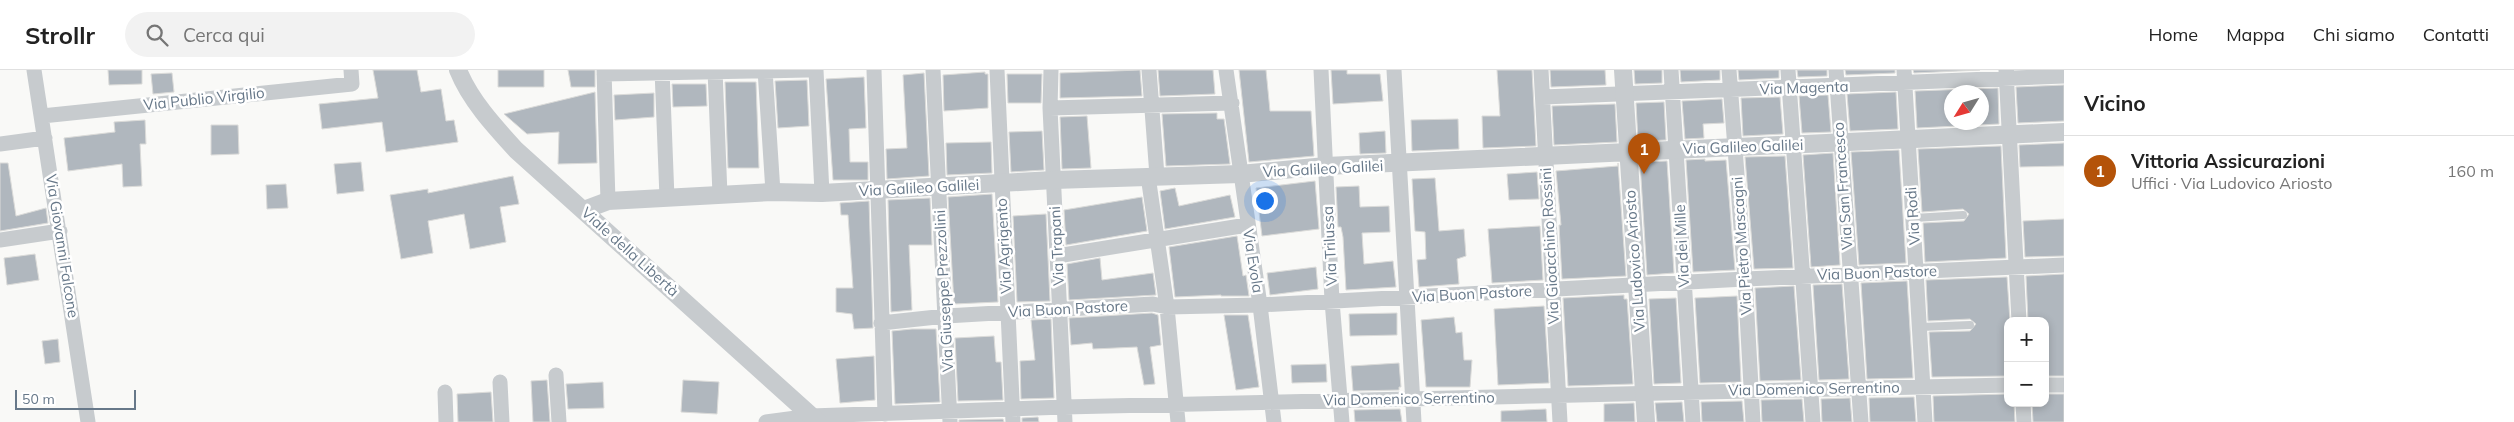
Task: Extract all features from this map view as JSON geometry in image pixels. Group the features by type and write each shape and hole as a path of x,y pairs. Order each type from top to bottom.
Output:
{"street":[{"name":"Via Giovanni Falcone","path":"34,70 88,422"},
{"name":"Via Publio Virgilio","path":"42,116 352,84 351,70"},
{"name":"Viale della Libertà","path":"458,70 462,82 489,120 516,150 814,419"},
{"path":"715,70 720,195"},
{"path":"608,201 604,72 807,70"},
{"path":"816,70 822,193"},
{"path":"874,70 885,414"},
{"name":"Via Giuseppe Prezzolini","path":"933,70 946,316 949,417"},
{"name":"Via Agrigento","path":"997,70 1013,416"},
{"name":"Via Trapani","path":"1051,70 1050,108 1065,422"},
{"path":"1150,70 1152,176 1156,240 1167,306 1178,404 1178,422"},
{"name":"Via Evola","path":"1226,70 1260,305 1274,422"},
{"name":"Via Trilussa","path":"1321,70 1332,301 1342,422"},
{"path":"1394,70 1414,422"},
{"name":"Via Gioacchino Rossini","path":"1541,70 1560,422"},
{"name":"Via Ludovico Ariosto","path":"1623,70 1646,422"},
{"name":"Via dei Mille","path":"1671,70 1693,422"},
{"name":"Via Pietro Mascagni","path":"1729,70 1746,279 1754,422"},
{"path":"1788,70 1813,422"},
{"name":"Via San Francesco","path":"1836,70 1861,422"},
{"path":"662,71 668,198"},
{"path":"765,71 773,192"},
{"path":"2006,74 2019,317"},
{"name":"Via Magenta","path":"1543,97 1837,86 1904,77 2006,74 2064,76"},
{"name":"Via Rodi","path":"1904,77 1921,327 1925,422"},
{"path":"1050,108 1232,104"},
{"name":"Via Galileo Galilei","path":"584,210 608,201 773,192 822,193 1054,180 1240,174 1326,166 1400,165 2064,132"},
{"path":"0,144 45,138"},
{"path":"1057,256 1247,225"},
{"path":"0,240 60,231"},
{"name":"Via Buon Pastore","path":"881,323 946,316 1060,311 1153,304 1167,306 1260,305 1637,284 1684,284 1804,276 2064,265"},
{"path":"556,375 559,422"},
{"path":"500,382 502,422"},
{"path":"2049,385 2064,386"},
{"name":"Via Domenico Serrentino","path":"766,422 885,414 949,417 1013,416 1064,407 1559,396 1644,392 2004,386"},
{"path":"444,392 446,422"},
{"path":"2023,407 2024,422"}],"lane":[{"path":"1914,218 1963,215"},
{"path":"1921,327 1970,325"}],"building":[{"path":"108,70 142,70 142,84 109,85"},
{"path":"373,70 417,70 421,92 441,89 446,121 454,120 458,142 386,152 382,122 322,129 319,104 378,98"},
{"path":"498,70 544,70 544,87 498,87"},
{"path":"568,70 595,70 595,87 571,87"},
{"path":"1140,70 1142,96 1060,98 1060,73"},
{"path":"1158,70 1213,70 1215,94 1160,96"},
{"path":"1239,70 1266,70 1270,111 1311,111 1314,156 1249,162"},
{"path":"1331,70 1347,70 1347,74 1380,74 1383,101 1333,104"},
{"path":"1497,70 1532,70 1536,146 1483,148 1482,116 1500,116"},
{"path":"1550,70 1605,70 1606,85 1551,87"},
{"path":"1634,70 1662,70 1662,83 1635,84"},
{"path":"1680,70 1720,70 1720,80 1681,82"},
{"path":"1738,70 1779,70 1779,78 1739,80"},
{"path":"1797,70 1827,70 1827,76 1798,77"},
{"path":"1845,70 1895,70 1895,73 1846,75"},
{"path":"1913,70 1980,70 1914,73"},
{"path":"985,72 985,74 988,74 988,108 944,111 943,75"},
{"path":"172,73 174,92 153,94 151,74"},
{"path":"924,73 929,176 887,179 886,149 907,148 903,75"},
{"path":"1007,74 1042,74 1041,103 1008,103"},
{"path":"864,77 866,128 849,129 850,162 868,162 868,180 833,180 826,79"},
{"path":"807,80 809,126 778,128 775,81"},
{"path":"725,82 756,82 759,168 728,168"},
{"path":"672,84 706,84 707,106 673,107"},
{"path":"2064,85 2064,121 2018,123 2016,87"},
{"path":"1989,88 1998,88 1999,124 1989,124"},
{"path":"1944,90 1944,127 1917,128 1915,91"},
{"path":"595,92 597,163 558,164 559,132 527,134 504,114"},
{"path":"1896,92 1898,129 1850,131 1847,94"},
{"path":"654,93 654,117 615,120 614,95"},
{"path":"1828,95 1831,132 1802,133 1799,96"},
{"path":"1780,97 1783,134 1743,136 1741,98"},
{"path":"1722,99 1724,123 1703,124 1704,138 1685,139 1682,101"},
{"path":"1664,102 1666,140 1638,141 1636,103"},
{"path":"1615,104 1617,142 1554,145 1552,106"},
{"path":"1217,113 1217,119 1224,119 1230,164 1166,166 1162,114"},
{"path":"1087,116 1091,168 1062,169 1060,117"},
{"path":"1458,119 1459,149 1412,151 1411,120"},
{"path":"145,120 146,144 140,144 142,186 123,187 122,164 68,171 64,138 115,132 114,122"},
{"path":"211,125 238,125 239,154 211,155"},
{"path":"1042,131 1044,170 1011,172 1009,132"},
{"path":"1385,131 1386,153 1360,154 1359,133"},
{"path":"991,142 992,173 947,175 946,143"},
{"path":"2064,143 2064,166 2020,167 2019,145"},
{"path":"2001,146 2006,258 1925,262 1923,223 1964,221 1969,214 1963,209 1922,212 1918,149"},
{"path":"1899,150 1906,263 1859,265 1851,152"},
{"path":"1833,153 1840,265 1811,267 1803,155"},
{"path":"1785,156 1793,268 1754,269 1745,157"},
{"path":"1705,159 1705,161 1726,160 1735,270 1693,272 1686,160"},
{"path":"1667,161 1674,273 1647,275 1640,162"},
{"path":"361,162 364,191 337,194 334,164"},
{"path":"0,163 8,163 16,216 46,208 48,223 0,231"},
{"path":"1618,163 1626,276 1562,279 1559,225 1561,225 1556,171 1618,166"},
{"path":"1537,172 1539,199 1509,200 1507,174"},
{"path":"513,176 519,204 500,207 506,242 470,249 464,214 428,221 433,253 401,259 390,195 428,189 428,193"},
{"path":"1435,178 1439,231 1464,229 1466,256 1457,259 1459,284 1419,287 1417,260 1426,259 1425,232 1415,231 1412,179"},
{"path":"1315,181 1319,229 1262,236 1256,188"},
{"path":"286,184 288,208 267,209 266,185"},
{"path":"1359,186 1360,207 1389,206 1390,232 1362,233 1364,264 1393,261 1396,287 1346,290 1343,237 1341,227 1338,227 1336,187"},
{"path":"1175,188 1179,206 1230,195 1235,217 1165,229 1160,191"},
{"path":"992,194 998,302 954,304 948,197"},
{"path":"1142,197 1147,231 1066,245 1064,210"},
{"path":"930,198 932,245 909,245 912,310 891,312 888,200"},
{"path":"869,201 873,328 854,329 852,314 836,312 836,288 853,288 848,215 841,215 840,203"},
{"path":"1046,214 1050,301 1017,302 1013,216"},
{"path":"2064,219 2064,256 2025,257 2023,221"},
{"path":"1540,226 1543,280 1492,283 1488,229"},
{"path":"1237,236 1243,276 1246,275 1249,296 1175,297 1169,247"},
{"path":"35,254 39,280 7,285 4,258"},
{"path":"1100,258 1102,280 1153,273 1156,295 1069,300 1067,264"},
{"path":"1316,267 1318,289 1270,295 1267,273"},
{"path":"2064,274 2064,376 2049,376 2049,317 2028,317 2026,276"},
{"path":"2007,277 2010,317 2004,317 2004,376 1932,377 1929,332 1970,331 1976,324 1970,319 1928,321 1926,280"},
{"path":"1907,281 1913,378 1867,379 1861,283"},
{"path":"1842,284 1849,379 1819,380 1813,285"},
{"path":"1794,286 1801,380 1760,381 1755,288"},
{"path":"1624,295 1624,299 1627,299 1633,384 1568,386 1563,298"},
{"path":"1737,296 1741,382 1700,383 1695,298"},
{"path":"1676,298 1681,383 1654,384 1649,299"},
{"path":"1544,306 1549,383 1498,385 1494,309"},
{"path":"1152,313 1158,315 1161,345 1150,347 1155,384 1144,385 1137,347 1093,349 1092,343 1071,345 1069,318"},
{"path":"1397,313 1397,335 1350,336 1349,314"},
{"path":"1224,315 1248,315 1259,387 1236,390"},
{"path":"1454,317 1456,333 1462,332 1464,360 1472,360 1470,387 1426,387 1421,320"},
{"path":"1051,319 1054,398 1021,399 1020,361 1035,360 1031,320"},
{"path":"936,329 940,402 895,404 892,331"},
{"path":"994,336 996,362 1001,362 1003,400 958,401 955,338"},
{"path":"58,339 60,362 45,364 42,341"},
{"path":"874,356 875,400 840,403 836,359"},
{"path":"1399,363 1401,387 1399,387 1399,390 1353,391 1351,366"},
{"path":"1326,364 1327,382 1292,383 1291,365"},
{"path":"547,380 550,422 533,422 531,381"},
{"path":"683,380 719,382 717,414 681,412"},
{"path":"603,382 604,408 568,409 566,384"},
{"path":"491,392 493,422 458,422 457,394"},
{"path":"2004,394 2004,407 2014,407 2015,422 1934,422 1933,396"},
{"path":"2049,394 2064,394 2064,422 2033,422 2032,407 2049,407"},
{"path":"1914,397 1916,422 1870,422 1869,398"},
{"path":"1850,398 1852,422 1822,422 1821,399"},
{"path":"1802,399 1804,422 1762,422 1761,400"},
{"path":"1742,401 1744,422 1702,422 1701,402"},
{"path":"1682,402 1684,422 1657,422 1655,403"},
{"path":"1634,403 1635,422 1604,422 1604,404"},
{"path":"1400,409 1402,422 1355,422 1354,410"},
{"path":"1546,409 1547,422 1501,422 1501,411"},
{"path":"1038,417 1039,422 1022,422 1022,418"},
{"path":"1003,419 1004,422 959,422 959,420"}],"place":[{"name":"Vittoria Assicurazioni","path":"1644,174"}]}
